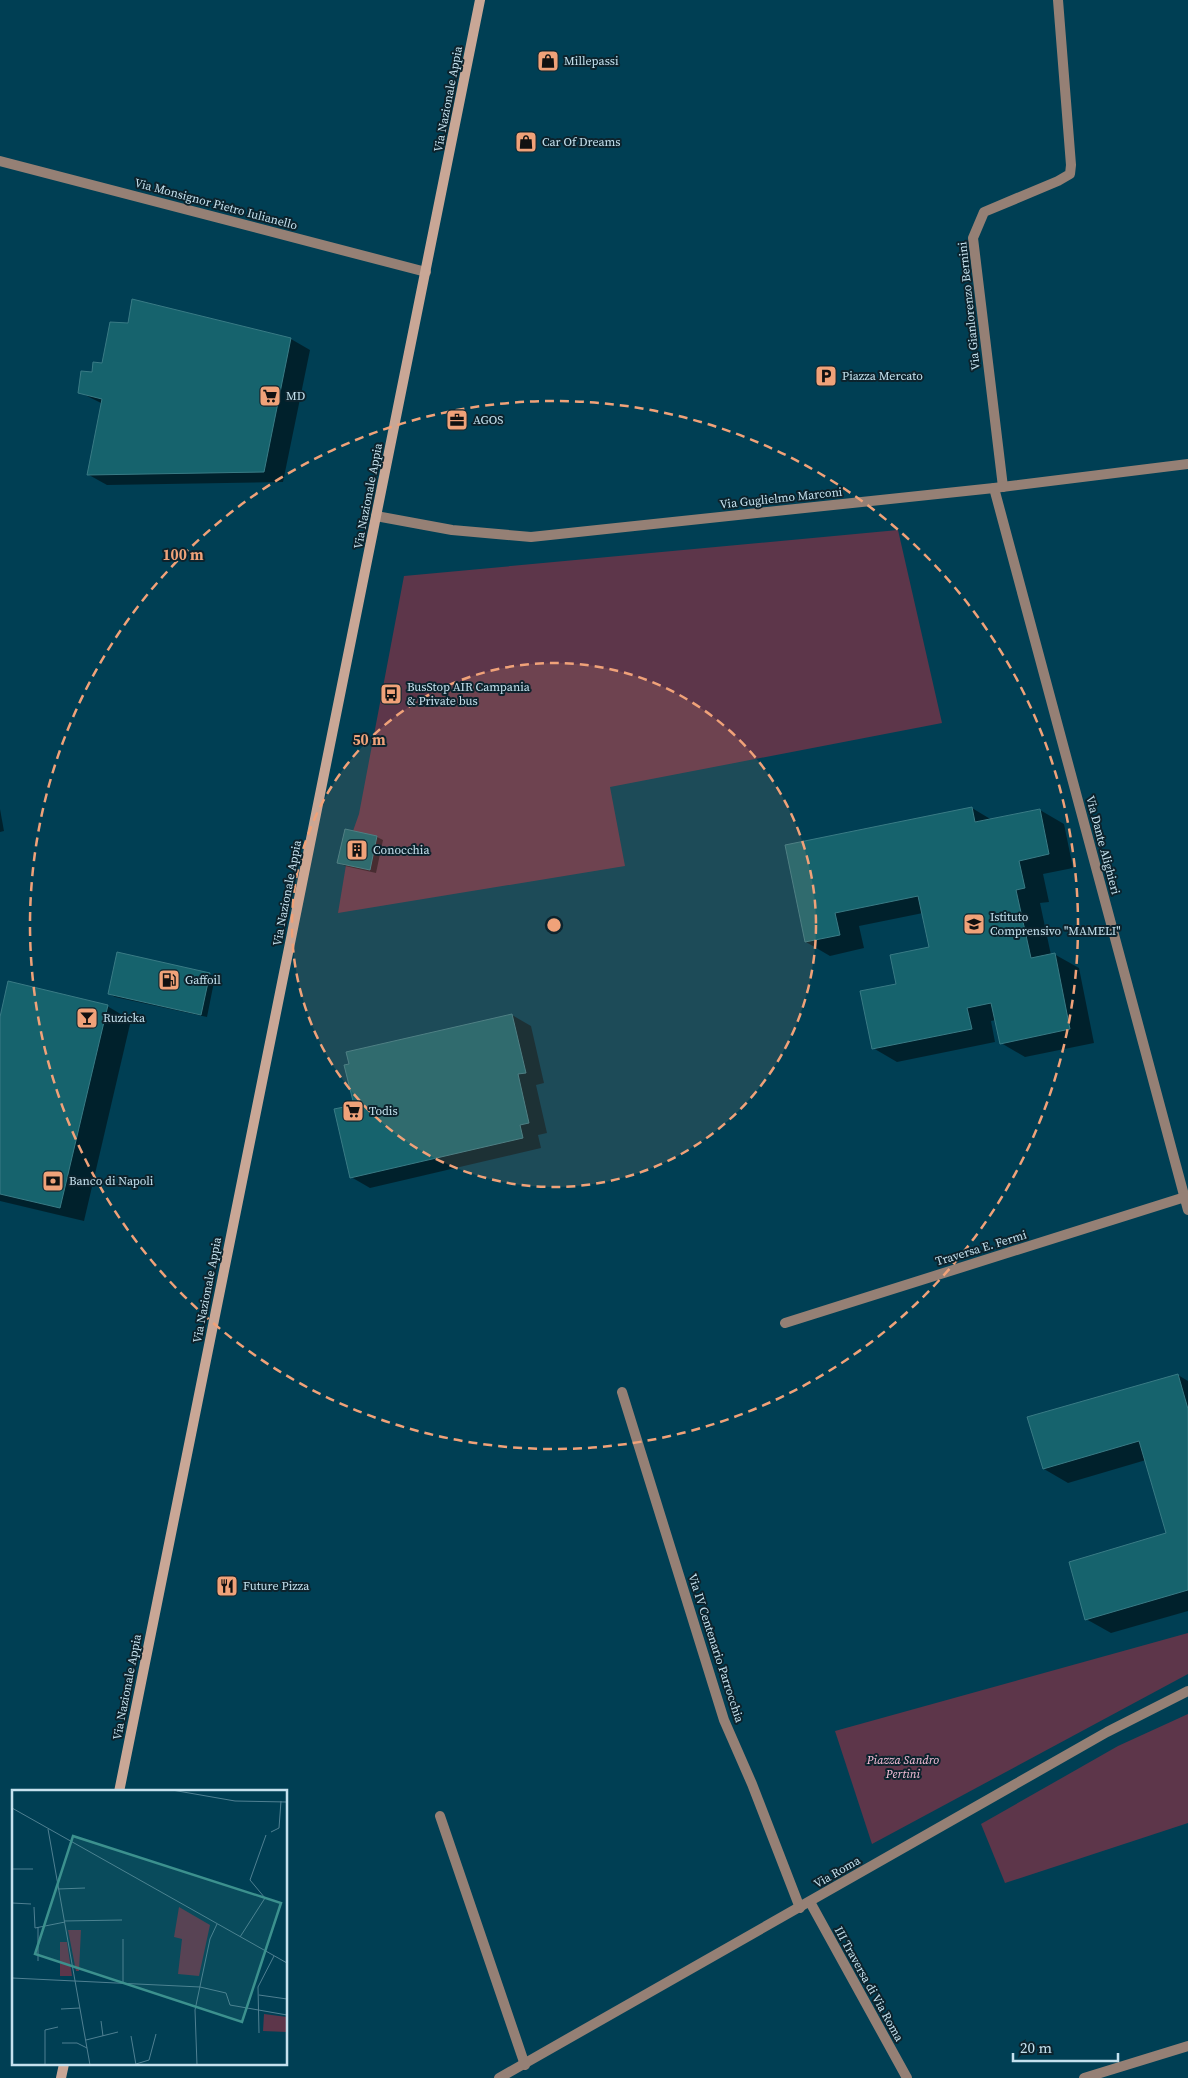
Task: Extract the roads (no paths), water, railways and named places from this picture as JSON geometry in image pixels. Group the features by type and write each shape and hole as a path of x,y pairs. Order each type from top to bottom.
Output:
{"main road":[{"name":"Via Nazionale Appia","path":"119,1790 480,0"}],"street":[{"name":"Via Gianlorenzo Bernini","path":"998,487 973,238 978,222 984,212 1058,181 1070,174 1071,165 1058,0"},
{"name":"Via Monsignor Pietro Iulianello","path":"0,161 426,272"},
{"name":"Via Guglielmo Marconi","path":"376,516 452,530 531,537 998,487 1188,464"},
{"name":"Via Dante Alighieri","path":"998,487 1188,1210"},
{"name":"Traversa E. Fermi","path":"785,1323 1185,1197"},
{"name":"Via IV Centenario Parrocchia","path":"622,1392 724,1720 752,1784 800,1908"},
{"name":"Via Roma","path":"499,2078 525,2065 1107,1732 1188,1691"},
{"path":"440,1816 525,2065"},
{"name":"III Traversa di Via Roma","path":"810,1902 907,2078"},
{"path":"1084,2078 1188,2046"}],"place":[{"name":"Millepassi","path":"548,61"},
{"name":"Car Of Dreams","path":"526,142"},
{"name":"Piazza Mercato","path":"826,376"},
{"name":"MD","path":"270,396"},
{"name":"AGOS","path":"457,420"},
{"name":"BusStop AIR Campania & Private bus","path":"391,694"},
{"name":"Conocchia","path":"357,850"},
{"name":"Istituto Comprensivo \"MAMELI\"","path":"974,924"},
{"name":"Gaffoil","path":"169,980"},
{"name":"Ruzicka","path":"87,1018"},
{"name":"Todis","path":"353,1111"},
{"name":"Banco di Napoli","path":"53,1181"},
{"name":"Future Pizza","path":"227,1586"}],"park label":[{"name":"Piazza Sandro Pertini","path":"903,1767"}]}
